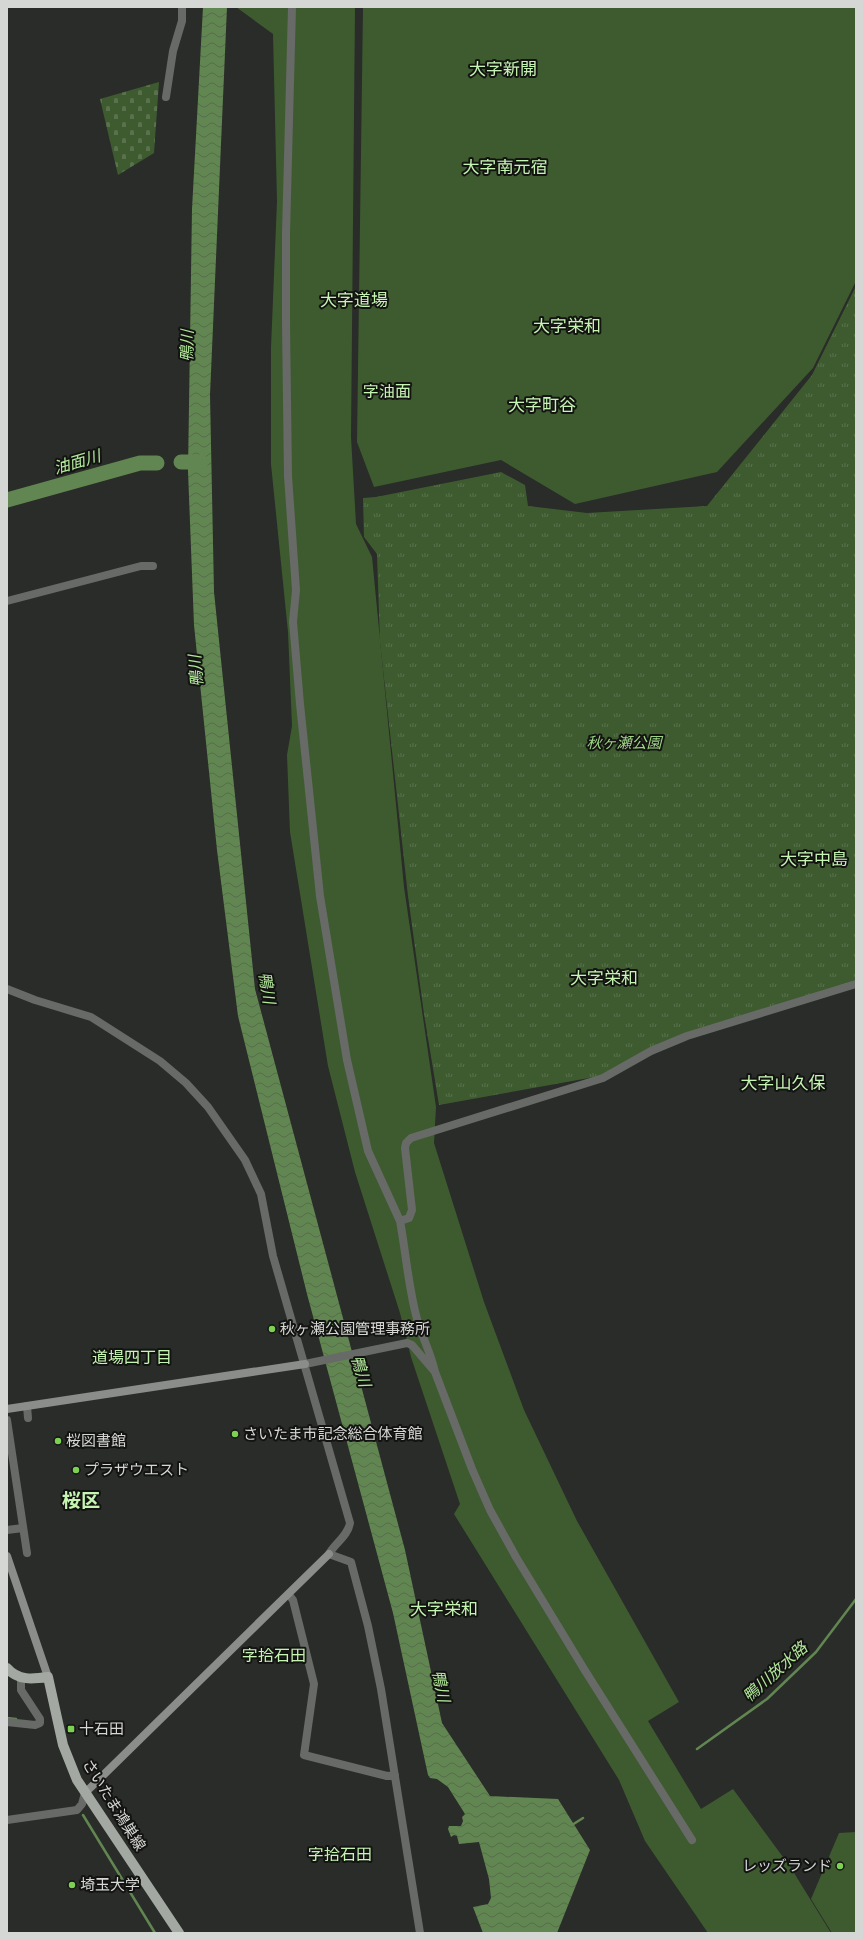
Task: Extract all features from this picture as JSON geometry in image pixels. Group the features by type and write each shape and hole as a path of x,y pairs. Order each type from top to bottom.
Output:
{"main road":[{"path":"7,1668 10,1672 30,1679 48,1677"},
{"name":"さいたま鴻巣線","path":"48,1677 63,1745 70,1765 85,1793 179,1933"}],"street":[{"path":"166,97 173,51 182,21 182,7"},
{"path":"292,7 287,187 286,324 288,476 296,590 294,622 300,704 320,896 347,1060 368,1151 400,1221 406,1268 415,1308 435,1372 472,1469 506,1539 580,1664 692,1840"},
{"path":"7,601 141,566 153,566"},
{"path":"400,1221 409,1218 412,1210 405,1148 406,1143 412,1138 603,1078 651,1051 687,1036 856,984"},
{"path":"7,989 35,1000 91,1018 108,1026 160,1061 186,1083 208,1107 245,1160 260,1194 273,1256 306,1363 350,1523 349,1529 332,1547 329,1554 85,1793 82,1804 77,1810 7,1820"},
{"path":"7,1409 306,1363 400,1344 412,1345 435,1372"},
{"path":"27,1406 28,1418"},
{"path":"7,1420 27,1553"},
{"path":"7,1530 23,1528"},
{"path":"329,1554 351,1562 377,1668 420,1933"},
{"path":"7,1556 48,1677"},
{"path":"289,1594 293,1600 314,1684 304,1756 387,1776 395,1775"},
{"path":"7,1722 35,1725 40,1723 40,1719 21,1690 21,1677"}],"green space":[{"path":"236,7 355,7 351,437 356,524 372,557 404,887 436,1107 434,1143 484,1302 524,1410 577,1521 679,1702 648,1721 701,1809 733,1789 791,1868 831,1933 708,1933 645,1841 619,1780 454,1514 460,1504 411,1357 400,1313 355,1172 328,1066 290,832 287,755 292,726 288,632 271,464 271,348 277,201 273,34"},
{"path":"363,7 856,7 856,281 813,368 717,472 575,504 501,460 374,487 357,442"},
{"path":"159,82 154,153 118,175 100,99"},
{"name":"秋ヶ瀬公園","path":"856,286 856,986 738,1018 600,1076 439,1105 424,1014 408,896 380,642 377,554 364,537 363,498 376,497 501,472 525,485 528,506 587,513 707,506 812,375"},
{"name":"レッズランド","path":"856,1832 856,1933 832,1933 811,1899 839,1833"}],"water":[{"path":"203,7 227,7 210,395 214,592 255,989 405,1550 442,1723 490,1796 558,1799 590,1850 557,1933 483,1933 473,1907 488,1904 491,1898 489,1879 479,1842 459,1844 457,1836 454,1835 451,1837 448,1829 449,1826 461,1826 463,1821 462,1817 465,1814 448,1787 437,1779 430,1778 428,1775 393,1613 307,1294 238,1016 217,850 194,625 188,471 192,209"}],"waterway":[{"name":"油面川","path":"181,462 201,462"},
{"name":"油面川","path":"7,500 140,463 157,463"},
{"name":"鴨川放水路","path":"697,1749 767,1699 816,1652 856,1599"},
{"path":"7,1718 16,1719"},
{"path":"83,1815 155,1933"},
{"name":"鴨川放水路","path":"572,1825 583,1818"}],"place":[{"name":"秋ヶ瀬公園管理事務所","path":"272,1329"},
{"name":"さいたま市記念総合体育館","path":"235,1434"},
{"name":"桜図書館","path":"58,1441"},
{"name":"プラザウエスト","path":"76,1470"},
{"name":"十石田","path":"71,1729"},
{"name":"レッズランド","path":"840,1866"},
{"name":"埼玉大学","path":"72,1885"}],"district":[{"name":"大字新開","path":"503,69"},
{"name":"大字南元宿","path":"505,167"},
{"name":"大字道場","path":"354,300"},
{"name":"大字栄和","path":"567,326"},
{"name":"字油面","path":"387,391"},
{"name":"大字町谷","path":"542,405"},
{"name":"大字中島","path":"814,859"},
{"name":"大字栄和","path":"604,978"},
{"name":"大字山久保","path":"783,1083"},
{"name":"道場四丁目","path":"132,1357"},
{"name":"桜区","path":"81,1500"},
{"name":"大字栄和","path":"444,1609"},
{"name":"字拾石田","path":"274,1655"},
{"name":"字拾石田","path":"340,1854"}],"water label":[{"name":"鴨川","path":"187,346"},
{"name":"鴨川","path":"196,671"},
{"name":"鴨川","path":"267,988"},
{"name":"鴨川","path":"361,1371"},
{"name":"鴨川","path":"441,1686"}]}
